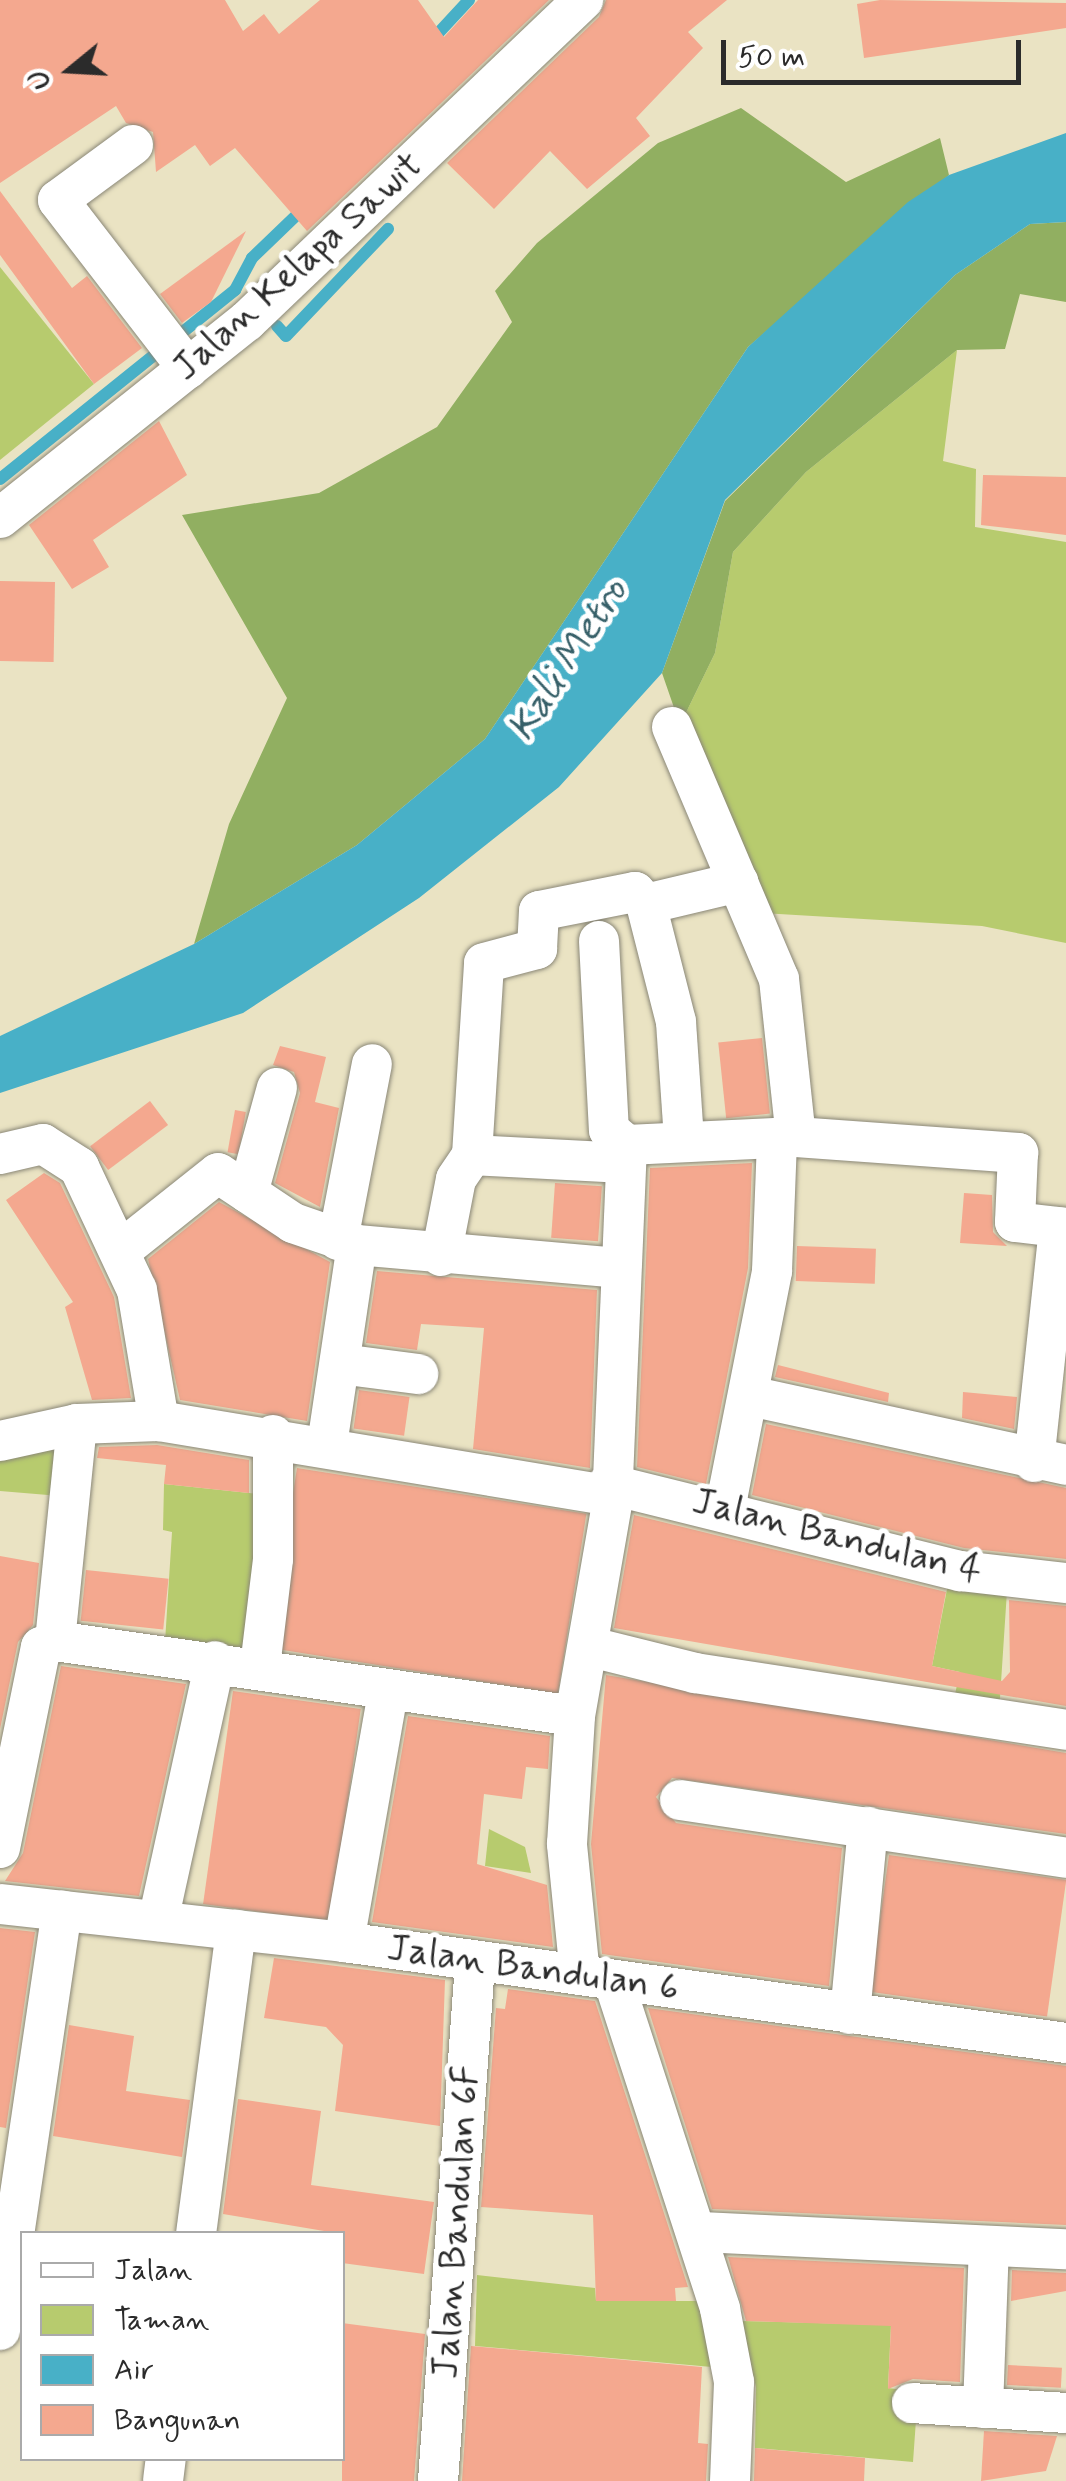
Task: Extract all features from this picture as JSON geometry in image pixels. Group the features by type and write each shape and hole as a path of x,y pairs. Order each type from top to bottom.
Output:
{"street":[{"name":"Jalan Kelapa Sawit","path":"0,518 177,354 348,229 583,0"},
{"path":"133,145 58,200 177,354"},
{"path":"672,727 783,995 786,1137 772,1271 726,1509"},
{"path":"646,904 738,882"},
{"path":"441,1256 459,1168 472,1154 484,963 537,949 540,911 635,892 646,904 676,1022 684,1139"},
{"path":"600,941 609,1130 625,1154 621,1268 610,1490 591,1647 574,1716 566,1844 596,1979 700,2232 734,2382 730,2481"},
{"path":"327,1445 340,1364 348,1242 372,1064"},
{"path":"248,1194 277,1088"},
{"path":"472,1154 625,1154 684,1139 786,1137 1018,1152 1014,1222 1063,1227 1050,1464 750,1396"},
{"path":"0,1154 56,1148 78,1167 120,1252 148,1335 159,1420"},
{"path":"120,1252 211,1176 348,1242 441,1256 621,1268"},
{"path":"340,1364 418,1374"},
{"name":"Jalan Bandulan 4","path":"0,1441 77,1424 159,1420 726,1509 960,1571 1066,1583"},
{"path":"0,1848 48,1644 77,1424"},
{"path":"260,1668 273,1559 273,1436"},
{"path":"48,1644 214,1661 388,1692 574,1716"},
{"path":"591,1647 695,1673 1066,1730"},
{"path":"158,1921 214,1661"},
{"path":"344,1942 388,1692"},
{"path":"680,1800 1066,1858"},
{"path":"850,2014 868,1827"},
{"name":"Jalan Bandulan 6","path":"0,1904 344,1942 1066,2042"},
{"path":"0,2330 62,1911"},
{"path":"196,2231 236,1930"},
{"name":"Jalan Bandulan 6F","path":"438,2481 475,1963"},
{"path":"700,2232 1066,2249"},
{"path":"983,2408 989,2246"},
{"path":"912,2403 1066,2413"}],"green space":[{"path":"741,108 846,182 940,138 949,175 748,347 485,739 357,845 194,944 229,824 287,698 182,515 319,493 437,427 512,322 495,291 537,243 658,143"},
{"path":"1066,222 1066,302 1020,294 1005,349 957,350 806,472 733,552 715,653 680,725 662,673 725,501 955,275 1030,224"},
{"path":"0,267 94,384 0,460"},
{"path":"957,350 943,461 976,469 975,527 1066,542 1066,943 982,926 762,913 680,725 715,653 733,552 806,472"},
{"path":"67,1434 60,1496 0,1491 0,1450"},
{"path":"164,1484 259,1494 254,1650 165,1642 172,1532 163,1530"},
{"path":"949,1579 1007,1591 999,1713 953,1703 960,1672 932,1666"},
{"path":"489,1829 525,1847 531,1873 485,1866"},
{"path":"477,2275 595,2288 596,2301 705,2301 712,2367 475,2346"},
{"path":"741,2321 891,2325 888,2388 918,2392 913,2462 755,2448 756,2387"}],"water":[{"name":"Kali Metro","path":"1066,133 1066,222 1030,224 955,275 725,500 662,673 559,787 419,898 243,1013 0,1093 0,1036 194,944 357,845 485,739 748,347 908,202 949,175"}],"building":[{"path":"0,0 225,0 243,31 264,14 279,34 320,0 418,0 444,37 478,0 549,0 307,231 235,148 210,166 195,145 156,172 153,132 126,123 116,106 0,183"},
{"path":"606,0 727,0 688,32 703,48 636,118 650,136 587,189 550,151 494,209 447,163 599,17"},
{"path":"880,0 1066,3 1066,28 864,58 857,4"},
{"path":"0,191 72,288 87,276 142,348 94,384 0,255"},
{"path":"246,231 211,302 182,323 160,294"},
{"path":"159,421 187,475 93,540 109,567 72,589 29,525"},
{"path":"983,475 1066,477 1066,535 981,525"},
{"path":"0,581 55,582 54,662 0,661"},
{"path":"762,1038 770,1114 726,1118 718,1043"},
{"path":"280,1046 326,1057 315,1102 339,1108 320,1207 275,1183 300,1093 294,1072 273,1065"},
{"path":"150,1101 168,1125 108,1170 90,1146"},
{"path":"235,1110 246,1112 238,1154 228,1152"},
{"path":"752,1163 748,1268 706,1484 637,1467 650,1168"},
{"path":"44,1173 60,1183 114,1297 131,1398 92,1400 65,1307 73,1302 6,1200"},
{"path":"555,1183 602,1186 598,1241 551,1238"},
{"path":"964,1193 992,1195 993,1232 1007,1246 960,1243"},
{"path":"219,1202 330,1262 307,1421 180,1400 148,1259"},
{"path":"797,1246 876,1249 875,1284 796,1281"},
{"path":"377,1271 597,1290 590,1468 473,1449 484,1328 421,1324 417,1350 366,1343"},
{"path":"778,1365 889,1393 888,1402 775,1377"},
{"path":"359,1390 410,1397 404,1436 354,1429"},
{"path":"963,1392 1017,1397 1014,1429 962,1418"},
{"path":"766,1424 1066,1488 1066,1559 964,1548 752,1495"},
{"path":"157,1445 249,1460 249,1493 164,1484 166,1465 97,1458 99,1447"},
{"path":"297,1468 586,1514 558,1694 269,1648"},
{"path":"634,1515 946,1592 932,1666 1002,1681 1010,1672 1009,1600 1066,1606 1066,1706 614,1628"},
{"path":"0,1556 39,1563 33,1625 18,1642 0,1729"},
{"path":"86,1570 169,1579 163,1629 81,1621"},
{"path":"61,1666 186,1684 139,1896 5,1881 23,1853"},
{"path":"606,1675 1066,1753 1066,1834 672,1778 656,1797 676,1823 842,1848 829,1986 602,1954 591,1844"},
{"path":"233,1691 361,1709 331,1922 203,1904"},
{"path":"408,1716 550,1736 548,1769 526,1767 522,1799 484,1794 477,1864 547,1885 553,1947 372,1922"},
{"path":"889,1855 1066,1880 1047,2017 870,1992"},
{"path":"0,1928 35,1932 6,2128 0,2127"},
{"path":"274,1958 445,1980 440,2126 335,2111 343,2045 326,2027 264,2018"},
{"path":"508,1989 595,2001 688,2287 675,2288 676,2301 596,2301 593,2215 481,2207 496,2008 505,2009"},
{"path":"648,2008 1066,2066 1066,2225 712,2209"},
{"path":"69,2025 134,2036 126,2091 190,2100 182,2157 53,2136"},
{"path":"238,2099 321,2111 311,2185 434,2202 424,2274 345,2263 345,2231 223,2214"},
{"path":"728,2257 964,2268 960,2382 913,2379 888,2389 891,2326 746,2321"},
{"path":"1012,2270 1066,2273 1066,2291 1011,2301"},
{"path":"345,2323 425,2334 414,2481 342,2481"},
{"path":"471,2346 702,2367 698,2443 708,2444 706,2481 462,2481"},
{"path":"1008,2365 1062,2368 1061,2388 1007,2385"},
{"path":"984,2431 1057,2436 1046,2471 981,2481"},
{"path":"755,2448 865,2458 864,2481 754,2481"}],"waterway":[{"path":"431,41 469,0"},
{"path":"0,479 235,290 252,258 306,206"},
{"path":"277,326 286,336 388,229"}]}
